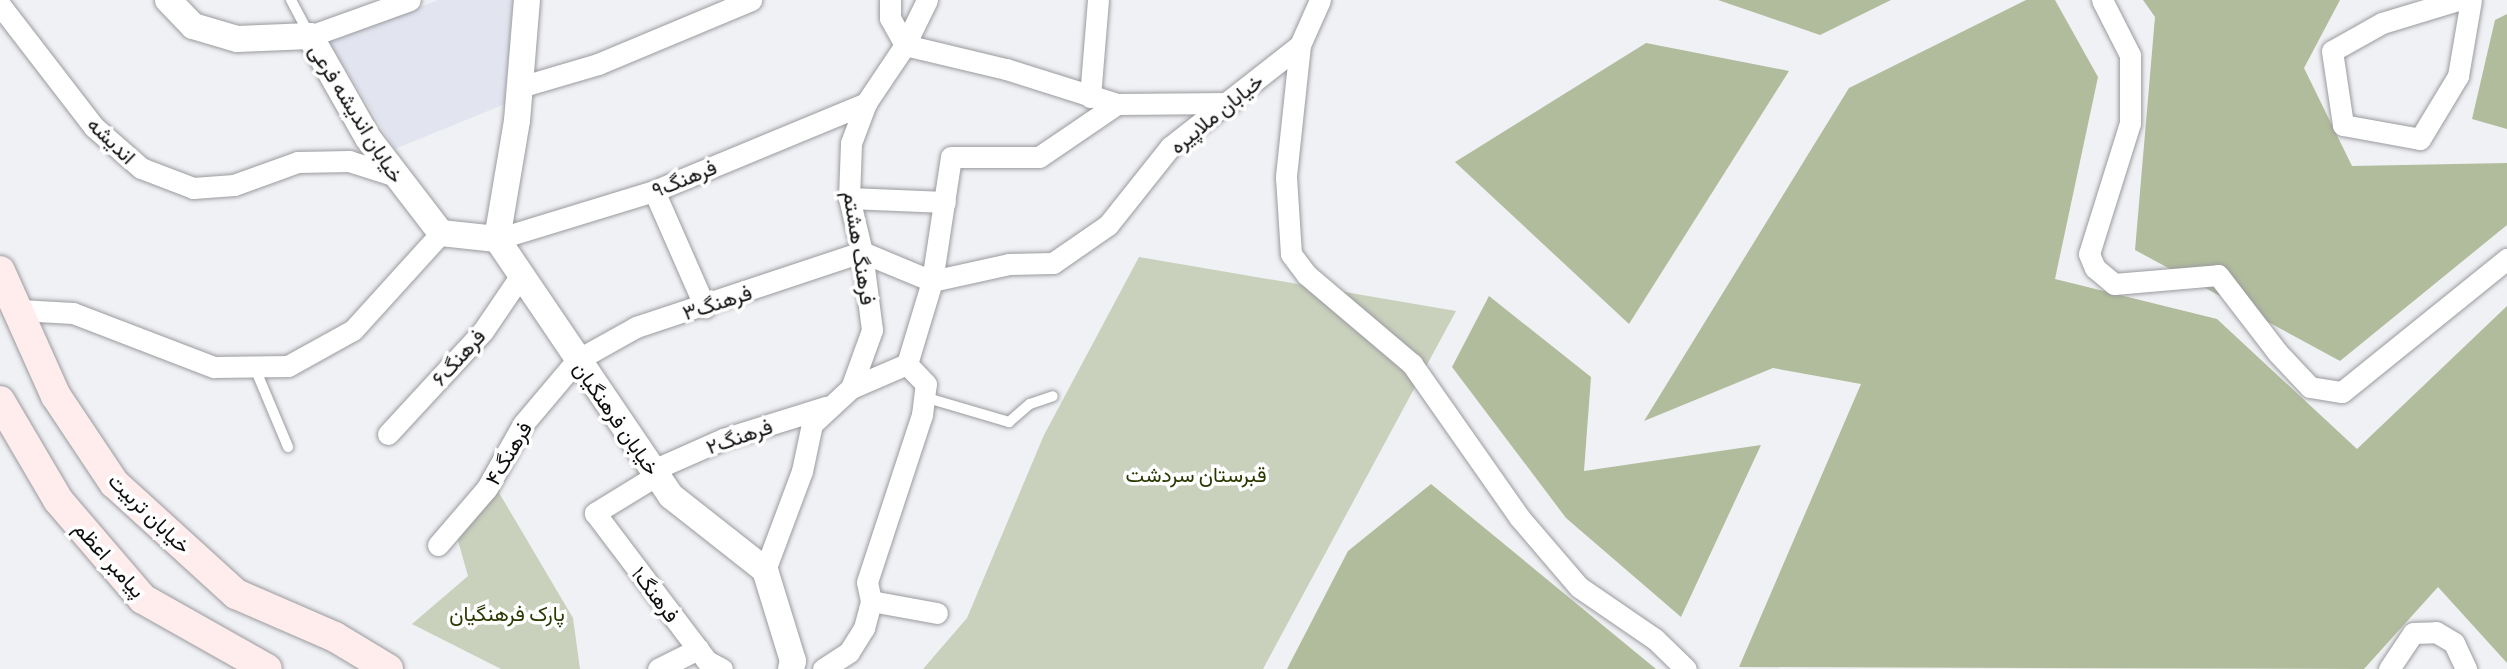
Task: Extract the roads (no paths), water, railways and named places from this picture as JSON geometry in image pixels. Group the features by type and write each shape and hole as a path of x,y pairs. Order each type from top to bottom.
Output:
{"main road":[{"name":"خیابان تربیت","path":"0,271 20,310 56,396 114,483 236,594 335,637 388,669"},
{"name":"پیامبر اعظم","path":"0,401 58,500 143,599 267,669"}],"street":[{"name":"خیابان اندیشه فرعی","path":"168,0 193,26 237,39 310,36 393,175 441,233"},
{"path":"310,36 410,0"},
{"path":"20,310 73,313 214,367 288,366 353,330 441,233 497,239 520,87 527,0"},
{"path":"520,87 598,64 751,0"},
{"path":"890,0 890,18 905,45 1006,69 1117,104 1230,103"},
{"name":"فرهنگ هشتم","path":"851,388 872,330 862,252 849,198 851,143 866,103 905,45 928,0"},
{"path":"1090,97 1098,0"},
{"path":"2102,0 2130,55 2130,123 2089,254 2095,268 2114,284 2218,275 2277,352 2310,387 2342,392 2507,259"},
{"path":"2458,0 2382,23 2332,51 2343,125 2420,139 2458,76 2471,0"},
{"name":"خیابان ملاپیره","path":"932,281 1009,264 1052,263 1108,225 1170,147 1230,103 1300,45 1316,1"},
{"name":"اندیشه","path":"0,5 94,127 141,168 193,188 234,185 298,162 349,161 393,175"},
{"path":"1300,45 1286,177 1291,254 1307,275 1412,364 1519,517 1579,587 1655,639 1686,669"},
{"name":"فرهنگ۹","path":"497,239 654,191 866,103"},
{"path":"907,364 932,281 951,157 1040,157 1117,104"},
{"path":"654,191 705,307"},
{"path":"849,198 945,202"},
{"name":"خیابان فرهنگیان","path":"497,239 671,496 765,570"},
{"path":"862,252 932,281"},
{"name":"فرهنگ۳","path":"577,360 636,327 705,307 862,252"},
{"name":"فرهنگ۶","path":"388,434 483,331 521,275"},
{"name":"فرهنگ۴","path":"438,545 487,488 523,424 577,360"},
{"path":"791,669 793,661 765,570 802,471 812,424 826,407 851,388 907,364"},
{"path":"823,669 849,652 864,628 871,601 867,582 925,397 926,384 907,364"},
{"name":"فرهنگ۲","path":"595,513 655,473 723,439 826,407"},
{"name":"فرهنگ۱","path":"595,513 698,649 722,669"},
{"path":"871,601 937,613"},
{"path":"2389,669 2413,633 2436,632 2454,643 2466,669"},
{"path":"658,669 698,649"}],"lane":[{"path":"291,0 310,36"},
{"path":"254,366 288,447"},
{"path":"925,397 1009,422 1030,404 1053,396"}],"park label":[{"name":"قبرستان سردشت","path":"1196,474"},
{"name":"پارک فرهنگیان","path":"507,613"}]}
